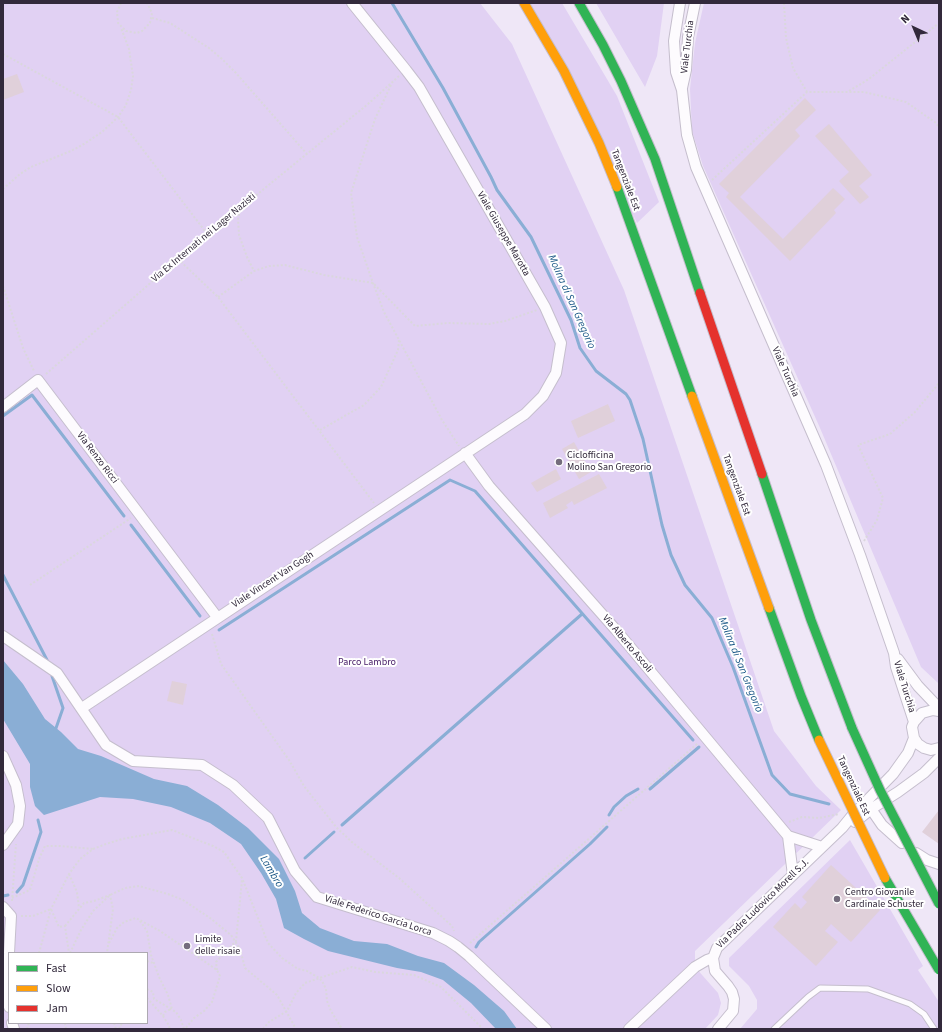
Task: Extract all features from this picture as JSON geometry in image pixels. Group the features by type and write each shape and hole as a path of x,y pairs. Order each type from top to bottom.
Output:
{"highway":[{"name":"Tangenziale Est","path":"524,3 542,31 568,78 599,143 614,180 798,688 819,740 882,873 939,970"},
{"path":"579,3 603,45 621,81 655,159 811,620 852,728 880,790 939,904"}],"street":[{"name":"Viale Giuseppe Marotta","path":"352,3 418,87 545,307 561,343 556,373 543,396 525,414 465,453"},
{"name":"Viale Turchia","path":"680,3 674,41 676,72 682,90 686,135 696,167 826,465 860,555 894,653 896,668 914,722"},
{"name":"Viale Turchia","path":"682,90 686,70 688,37 696,3"},
{"path":"3,407 38,380"},
{"name":"Via Renzo Ricci","path":"38,380 139,513 213,620"},
{"name":"Viale Vincent Van Gogh","path":"82,708 465,453"},
{"name":"Via Alberto Ascoli","path":"465,453 489,486 616,630 788,836"},
{"name":"Viale Federico Garcia Lorca","path":"3,636 57,673 106,745 133,761 202,765 233,785 268,818 295,871 317,897 433,934 460,948 546,1029"},
{"name":"Viale Turchia","path":"894,653 903,668 939,710"},
{"path":"914,722 922,713 939,710"},
{"name":"Via Padre Ludovico Morell S.J.","path":"718,1029 733,1011 734,999 728,986 715,971 713,958 717,948 842,828 892,774 908,753 914,738 912,727 914,722"},
{"path":"914,738 918,744 924,748 931,750 939,748"},
{"path":"3,756 16,785 20,806 18,824 3,845"},
{"name":"Via Padre Ludovico Morell S.J.","path":"842,828 856,821 871,809 898,792 924,773 939,758"},
{"path":"871,809 882,824 909,849 927,860 939,864"},
{"path":"792,875 788,836 822,847"},
{"path":"3,907 11,916 9,952"},
{"path":"629,1029 695,967 713,958"},
{"path":"8,963 5,989 8,1002"}],"lane":[{"path":"774,1029 808,997 820,988 868,990 910,1004 924,1014 934,1029"}],"path":[{"path":"115,3 118,7"},
{"path":"3,189 20,174 31,167 71,152 102,132 118,117 126,105 131,90 133,76 129,49 117,18 118,7 121,3"},
{"path":"121,28 131,33 142,31 150,23 152,18 150,8 147,3"},
{"path":"784,3 786,38 793,68 807,92"},
{"path":"152,18 170,23 209,48 222,59 307,154"},
{"path":"848,91 869,79 939,23"},
{"path":"3,54 118,117 208,235"},
{"name":"Via Ex Internati nei Lager Nazisti","path":"38,380 178,259 307,154 406,70"},
{"path":"392,83 375,119 351,193 358,237 372,283 384,312 442,420 465,453"},
{"path":"704,186 807,92 864,92 906,102 939,127"},
{"path":"240,208 238,219 239,235 254,271"},
{"path":"178,259 218,297 380,510"},
{"path":"218,297 254,271 269,266 285,265 324,276 372,283 415,326 448,323 489,324 505,321 545,307"},
{"path":"3,286 23,348 38,380"},
{"path":"320,430 364,405 381,386 398,350 399,340"},
{"path":"860,555 862,544 877,520 884,498 858,445 890,434 915,412 939,382"},
{"path":"30,585 139,513"},
{"path":"213,620 221,664 289,760 304,786 336,827 353,843 399,878 452,926 460,948 705,737"},
{"path":"781,828 792,820 802,817 819,818 840,814"},
{"path":"18,824 11,916 33,916 51,909"},
{"path":"39,952 51,909 69,874 80,859 93,849 122,839 172,830 213,846 224,852 242,878 268,943 287,962 298,969 306,971 319,978 326,989 327,1001 331,1011 342,1029"},
{"path":"12,898 30,890 39,859 45,846 93,849"},
{"path":"69,874 77,892 79,908"},
{"path":"148,990 153,992 154,999 172,1009 179,1016 185,1029 194,1018 204,1011 212,1002 220,976 217,970 216,962 236,941 242,878"},
{"path":"51,909 59,927 65,926 84,903 94,901 125,888 139,886 183,900 222,927 236,941 240,949 245,968 277,995 296,1029"},
{"path":"107,952 113,909 110,895"},
{"path":"70,952 81,930 93,911 110,895"},
{"path":"108,943 117,928 124,922 136,918 160,931 217,970"},
{"path":"139,920 146,931 151,955 158,977 168,995 172,1009"},
{"path":"65,926 70,952"},
{"path":"148,959 151,955"},
{"path":"148,960 154,963"},
{"path":"263,1029 269,1022 287,1011 296,993 305,983 352,967 375,972 414,975 441,987 484,1029"},
{"path":"148,999 163,1016 170,1029"},
{"path":"163,1016 168,1010 172,1009"}],"green space":[{"name":"Parco Lambro","path":"3,3 480,3 512,44 624,290 774,731 816,786 841,810 695,951 695,967 718,993 721,1003 718,1015 705,1029 3,1029"},
{"path":"530,3 562,3 617,96 659,202 637,223"},
{"path":"596,3 664,3 657,56 645,87"},
{"path":"704,3 939,3 938,683 921,667 820,428 703,166 692,131 690,89 695,43"},
{"name":"Centro Giovanile Cardinale Schuster","path":"850,840 923,966 918,970 939,1002 939,1029 740,1029 757,1009 757,1000 749,986 729,966 729,958"}],"water":[{"name":"Lambro","path":"3,660 23,684 45,719 78,749 101,756 154,779 187,786 218,805 248,828 279,859 295,891 302,913 320,928 354,941 387,944 418,956 444,963 474,985 504,1011 517,1029 496,1029 471,1003 443,980 421,972 397,968 328,951 284,928 276,899 261,873 241,844 210,823 171,807 133,799 100,797 44,815 35,806 30,787 30,764 3,719"}],"building":[{"path":"17,74 24,92 3,100 3,79"},
{"path":"805,98 816,110 795,130 800,136 740,197 783,239 833,188 845,199 834,210 836,213 790,261 726,197 729,193 719,184"},
{"path":"829,124 872,175 859,186 869,197 860,204 839,181 849,172 815,136"},
{"path":"608,404 615,421 578,438 571,421"},
{"path":"574,442 591,472 579,479 562,449"},
{"path":"556,469 561,479 537,492 531,483"},
{"path":"599,474 607,488 574,505 572,501 566,505 568,508 550,518 543,503"},
{"path":"172,681 187,684 183,705 167,701"},
{"path":"939,810 939,844 922,832"},
{"path":"831,865 880,910 851,942 831,924 825,931 838,942 816,966 773,927 795,903 801,909 807,902 802,897"}],"waterway":[{"name":"Molina di San Gregorio","path":"392,3 443,88 497,190 531,237 571,320 580,348 596,371 626,394 630,400 643,439 662,525 671,555 685,585 712,618 733,667 772,775 790,794 829,804"},
{"path":"3,416 32,395 124,516"},
{"path":"219,630 450,480 475,491 693,740"},
{"path":"131,525 200,616"},
{"path":"3,575 47,660"},
{"path":"342,825 582,614"},
{"path":"52,676 63,708 55,731"},
{"path":"650,789 699,747"},
{"path":"609,815 614,807 626,796 638,789"},
{"path":"17,892 23,885 41,832 38,820"},
{"path":"476,947 479,942 590,844 607,827"},
{"path":"305,858 334,832"},
{"path":"3,896 8,895"}],"traffic: fast":[{"path":"579,3 603,45 621,81 655,159 700,293"},
{"path":"617,187 692,396"},
{"path":"762,474 811,620 852,728"},
{"path":"769,608 801,696 819,740"},
{"path":"852,728 880,790 939,904"},
{"path":"885,878 939,970"}],"traffic: slow":[{"path":"524,3 564,71 599,143 617,187"},
{"path":"692,396 769,608"},
{"path":"819,740 885,878"}],"traffic: jam":[{"path":"700,293 762,474"}],"place":[{"name":"Ciclofficina Molino San Gregorio","path":"559,462"},
{"name":"Centro Giovanile Cardinale Schuster","path":"837,899"},
{"name":"Limite delle risaie","path":"187,946"}]}
